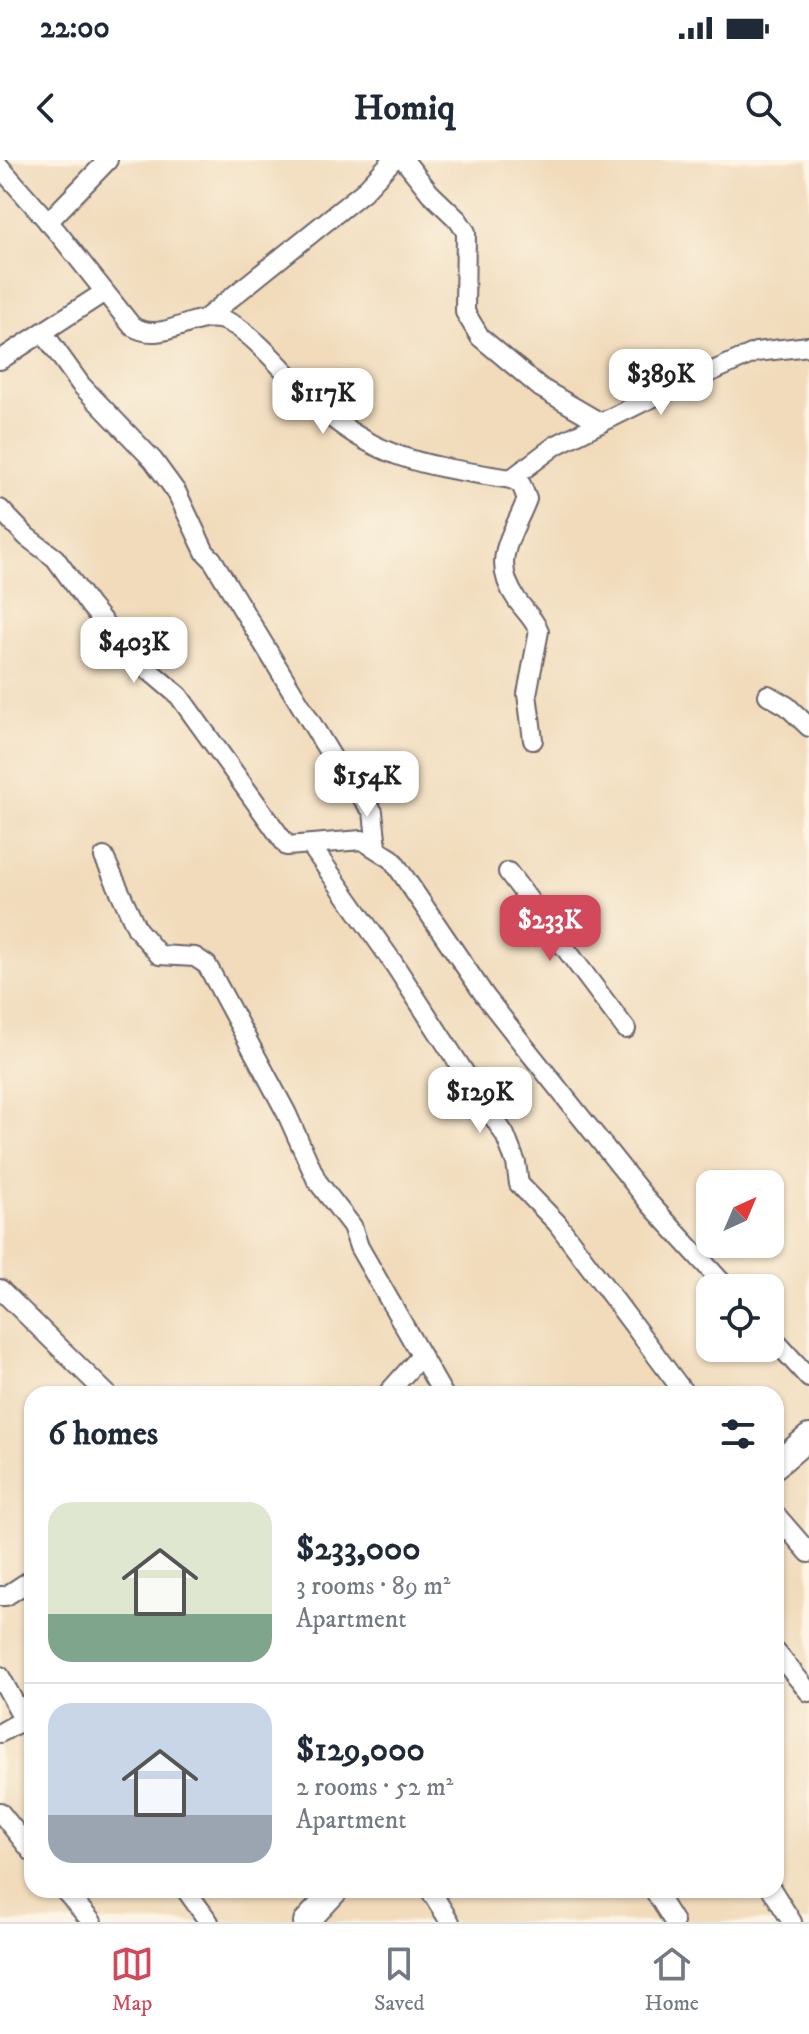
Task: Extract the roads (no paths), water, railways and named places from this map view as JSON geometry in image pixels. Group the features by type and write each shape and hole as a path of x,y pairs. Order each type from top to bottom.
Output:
{"main road":[{"path":"784,1458 809,1437"},
{"path":"306,1922 328,1898"}],"street":[{"path":"48,222 108,160"},
{"path":"0,167 132,326 144,332 162,333 206,318 363,192 393,160"},
{"path":"404,160 466,232 465,312 480,337 541,388 601,423"},
{"path":"0,360 103,293"},
{"path":"206,318 228,321 245,333 318,407 382,451 418,463 511,479 521,484 527,499 505,546 503,560 506,579 515,597 539,631 527,694 533,740"},
{"path":"43,332 81,385 153,460 177,493 205,552 335,762 373,812 377,847"},
{"path":"511,479 556,445 756,352 809,346"},
{"path":"0,509 27,537 55,558 132,656 179,696 287,846 362,840 392,859 485,996 651,1205 714,1274"},
{"path":"768,695 787,706 809,727"},
{"path":"311,846 385,950 505,1135 516,1163 519,1184 557,1223 679,1386"},
{"path":"104,857 137,929 159,955 195,957 207,965 286,1112 317,1181 352,1226 359,1247 438,1386"},
{"path":"508,872 626,1029"},
{"path":"0,1289 99,1386"},
{"path":"784,1350 809,1378"},
{"path":"394,1386 421,1356"},
{"path":"784,1524 809,1553"},
{"path":"0,1596 6,1596 24,1584"},
{"path":"784,1662 809,1692"},
{"path":"0,1676 24,1711"},
{"path":"0,1733 24,1719"},
{"path":"0,1812 24,1842"},
{"path":"71,1898 92,1922"},
{"path":"192,1898 209,1922"},
{"path":"435,1898 450,1922"},
{"path":"659,1898 674,1922"},
{"path":"777,1898 792,1922"}]}
